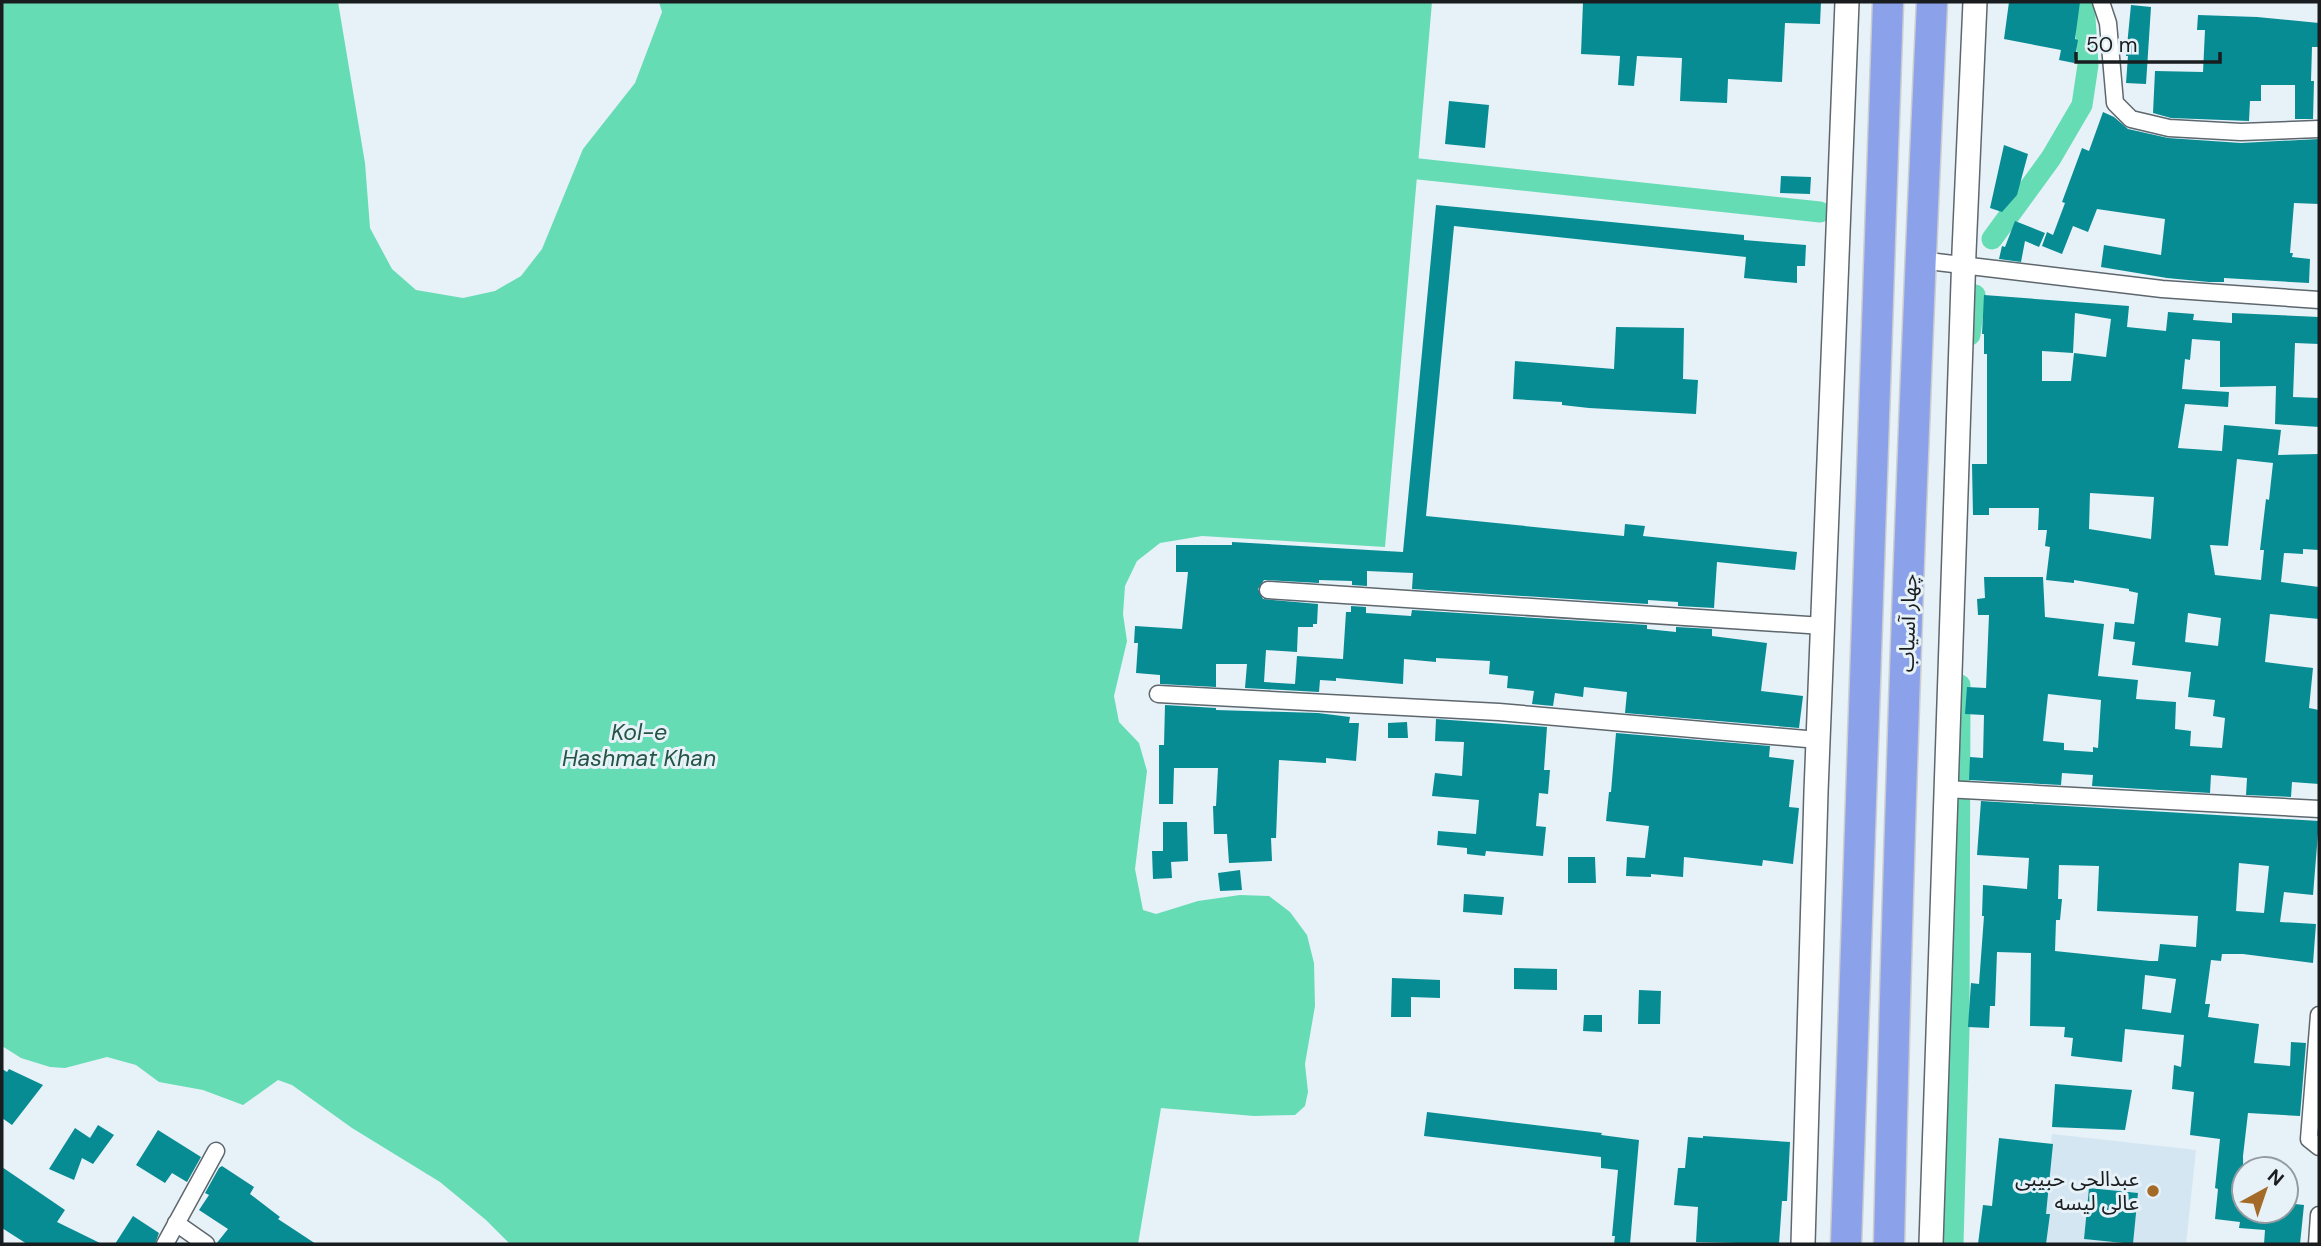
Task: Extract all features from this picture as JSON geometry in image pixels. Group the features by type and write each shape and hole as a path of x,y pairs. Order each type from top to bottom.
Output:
{"highway":[{"name":"چهار آسیاب","path":"1846,1244 1888,2"},
{"name":"چهار آسیاب","path":"1889,1244 1894,1019 1931,2"}],"street":[{"path":"1803,1244 1818,740 1847,2"},
{"path":"1931,1244 1956,790 1964,265 1975,2"},
{"path":"2101,2 2108,23 2115,103 2131,119 2169,128 2241,132 2319,129"},
{"path":"1920,260 2162,289 2319,300"},
{"path":"1268,590 1823,626"},
{"path":"1157,694 1499,712 1818,740"},
{"path":"1956,790 2319,809"},
{"path":"2319,1015 2309,1139 2319,1147"},
{"path":"165,1244 216,1151"},
{"path":"2317,1244 2319,1215"},
{"path":"176,1223 206,1244"}],"shaded area":[{"name":"عبدالحی حبیبی عالی لیسه","path":"2052,1134 2196,1150 2186,1244 2133,1244 2138,1193 2090,1188 2084,1239 2129,1244 2041,1244"}],"water":[{"name":"Kol-e Hashmat Khan","path":"2,2 338,2 365,163 370,228 392,269 416,290 463,298 495,291 521,276 542,249 583,149 635,83 662,12 659,2 1432,2 1385,547 1202,536 1160,543 1137,561 1125,586 1123,614 1127,641 1114,696 1119,722 1139,743 1147,771 1135,869 1143,910 1156,914 1198,901 1240,895 1269,896 1290,912 1307,935 1314,963 1315,1006 1305,1064 1308,1092 1305,1106 1295,1115 1254,1116 1161,1108 1138,1244 510,1244 440,1182 352,1128 292,1085 278,1080 243,1105 203,1090 159,1082 136,1065 107,1057 65,1068 50,1067 21,1058 2,1046"}],"building":[{"path":"1583,2 1821,2 1820,24 1785,23 1782,82 1728,79 1727,103 1680,101 1682,58 1637,56 1634,86 1618,85 1620,56 1581,54"},
{"path":"2009,2 2080,2 2074,63 2059,60 2061,50 2004,39"},
{"path":"2131,5 2151,7 2146,84 2126,83"},
{"path":"2198,15 2319,23 2319,47 2312,47 2313,119 2295,119 2295,85 2261,85 2261,101 2250,101 2249,121 2171,118 2153,113 2155,71 2203,72 2205,30 2197,30"},
{"path":"1449,101 1489,105 1485,148 1445,144"},
{"path":"2103,112 2128,129 2168,138 2241,143 2319,139 2319,204 2294,203 2290,253 2293,253 2292,257 2310,259 2309,283 2224,278 2224,282 2209,282 2101,267 2104,245 2161,255 2165,219 2097,209 2088,232 2073,226 2062,254 2042,246 2047,232 2053,235 2082,148 2089,151"},
{"path":"2004,145 2028,154 2017,195 2002,212 1990,208"},
{"path":"1781,176 1811,177 1810,194 1780,193"},
{"path":"1436,205 1744,235 1744,240 1806,245 1805,266 1797,266 1797,283 1744,278 1746,257 1454,226 1426,516 1624,536 1625,524 1645,526 1643,536 1797,552 1795,570 1717,562 1714,608 1678,606 1678,602 1648,600 1648,604 1412,589 1413,573 1367,571 1367,586 1352,585 1352,581 1319,580 1319,583 1264,580 1258,589 1263,599 1318,604 1317,624 1313,624 1313,627 1298,627 1297,652 1266,650 1264,682 1295,684 1297,656 1343,659 1346,612 1351,612 1351,606 1366,607 1366,613 1411,616 1412,610 1647,625 1647,629 1676,632 1676,627 1712,629 1712,636 1767,643 1761,691 1803,696 1799,728 1625,713 1627,692 1584,687 1583,697 1555,693 1553,706 1532,704 1534,691 1507,688 1508,676 1489,674 1490,661 1436,658 1436,662 1404,659 1403,684 1336,678 1336,681 1320,680 1319,692 1245,688 1247,664 1216,664 1216,687 1160,684 1160,675 1136,673 1138,643 1134,643 1135,626 1182,629 1188,572 1176,572 1176,545 1232,545 1232,542 1403,552"},
{"path":"2015,221 2045,233 2039,247 2025,241 2021,262 1999,259 2002,246 2005,247"},
{"path":"1984,295 2129,306 2127,327 2166,331 2168,312 2194,314 2193,320 2232,323 2232,313 2319,317 2319,344 2295,343 2293,397 2319,398 2319,427 2275,424 2276,386 2220,387 2220,341 2192,339 2190,360 2185,359 2182,389 2229,392 2228,407 2185,404 2178,448 2222,451 2224,425 2281,430 2278,455 2319,454 2319,550 2303,549 2303,554 2284,553 2281,582 2319,587 2319,619 2270,614 2265,662 2313,668 2309,708 2319,710 2319,784 2292,782 2291,797 2246,795 2247,778 2211,775 2210,793 2092,786 2093,775 2062,773 2061,785 1969,780 1970,757 1983,758 1984,715 1965,714 1967,687 1986,688 1989,615 1978,615 1977,599 1985,598 1984,577 2043,577 2045,617 2104,624 2098,676 2138,680 2136,699 2176,702 2175,729 2191,731 2190,746 2222,748 2225,718 2213,716 2215,700 2188,697 2191,672 2132,665 2135,642 2113,639 2115,622 2134,624 2138,593 2129,589 2074,580 2074,583 2046,580 2050,547 2045,546 2047,530 2038,530 2039,508 1989,508 1989,515 1973,515 1972,464 1987,464 1987,354 1984,354","holes":["2075,313 2111,319 2106,357 2074,353 2071,381 2042,381 2042,351 2073,353","2237,459 2273,463 2260,550 2264,550 2261,580 2215,575 2210,545 2228,546","2090,493 2154,497 2151,539 2089,529","2188,613 2221,618 2218,646 2185,642","2048,694 2101,700 2098,748 2093,747 2093,752 2064,750 2064,743 2043,741"]},
{"path":"1616,327 1684,328 1683,379 1698,380 1696,414 1589,408 1562,405 1562,402 1513,399 1515,361 1614,369"},
{"path":"1165,705 1350,717 1349,723 1359,723 1356,761 1326,758 1326,763 1279,760 1276,838 1271,838 1272,861 1229,863 1227,834 1214,834 1213,806 1216,806 1218,768 1174,768 1173,804 1159,804 1159,745 1164,745"},
{"path":"1436,719 1547,727 1544,770 1550,770 1548,794 1539,793 1536,826 1546,827 1543,856 1486,851 1485,856 1467,854 1467,848 1437,845 1438,831 1476,834 1479,800 1432,796 1435,773 1462,776 1464,742 1435,741"},
{"path":"1407,722 1408,738 1388,738 1388,723"},
{"path":"1616,733 1770,746 1769,757 1794,760 1789,807 1799,808 1793,864 1763,860 1762,866 1684,857 1683,877 1651,874 1651,877 1626,876 1627,857 1645,858 1649,826 1606,821"},
{"path":"1981,801 2319,821 2313,895 2284,892 2280,922 2316,924 2313,963 2243,954 2222,954 2221,961 2211,960 2205,1004 2210,1004 2208,1017 2259,1024 2254,1063 2290,1066 2291,1042 2306,1043 2300,1116 2248,1113 2243,1155 2230,1155 2230,1221 2215,1219 2220,1139 2190,1135 2194,1092 2172,1089 2174,1065 2181,1067 2184,1035 2125,1029 2122,1062 2071,1056 2073,1038 2064,1037 2065,1027 2030,1026 2031,953 1997,952 1995,1006 1990,1006 1989,1028 1968,1027 1971,983 1979,984 1984,916 1983,885 2027,889 2029,858 1977,855","holes":["2239,863 2269,866 2264,913 2236,911","2059,865 2099,866 2097,911 2198,916 2196,947 2160,944 2158,961 2055,951 2056,920 2060,920 2062,899 2058,899","2145,975 2176,979 2171,1013 2142,1009"]},
{"path":"1163,822 1187,822 1188,861 1171,862 1172,878 1153,879 1152,851 1163,851"},
{"path":"1568,857 1595,857 1596,883 1568,883"},
{"path":"1240,870 1242,890 1220,891 1218,873"},
{"path":"1464,894 1504,897 1502,915 1463,912"},
{"path":"1514,968 1557,969 1557,990 1514,989"},
{"path":"1392,978 1440,980 1440,998 1411,997 1411,1017 1391,1017"},
{"path":"1639,990 1661,991 1660,1024 1638,1024"},
{"path":"1584,1015 1602,1015 1602,1032 1583,1031"},
{"path":"2,1069 7,1072 9,1069 43,1085 12,1125 2,1118"},
{"path":"2055,1084 2132,1090 2125,1130 2052,1127"},
{"path":"1427,1112 1639,1140 1630,1244 1614,1244 1615,1236 1612,1236 1618,1170 1601,1168 1601,1157 1424,1136"},
{"path":"98,1125 114,1135 93,1164 82,1158 74,1180 49,1169 75,1128 90,1138"},
{"path":"158,1130 201,1157 187,1182 172,1173 165,1183 136,1165"},
{"path":"1688,1137 1790,1142 1787,1201 1782,1201 1779,1244 1696,1242 1698,1207 1674,1205 1678,1168 1685,1168"},
{"path":"1999,1138 2053,1144 2046,1244 1978,1244 1983,1205 1992,1206"},
{"path":"222,1166 254,1187 250,1194 280,1217 278,1219 316,1244 216,1244 228,1229 199,1210 209,1195 205,1193"},
{"path":"2,1167 65,1210 57,1222 102,1244 27,1244 2,1228"},
{"path":"2089,1188 2138,1193 2133,1244 2084,1239"},
{"path":"2300,1205 2304,1205 2300,1244 2264,1244 2265,1230 2239,1228 2240,1225 2300,1225"},
{"path":"133,1216 159,1233 155,1244 115,1244"}],"waterway":[{"path":"1992,239 2051,158 2082,105 2088,65 2084,2"},
{"path":"1391,166 1820,212"},
{"path":"1970,335 1975,295"},
{"path":"1953,1244 1959,1030 1960,685"}],"place":[{"name":"عبدالحی حبیبی عالی لیسه","path":"2153,1191"}]}
